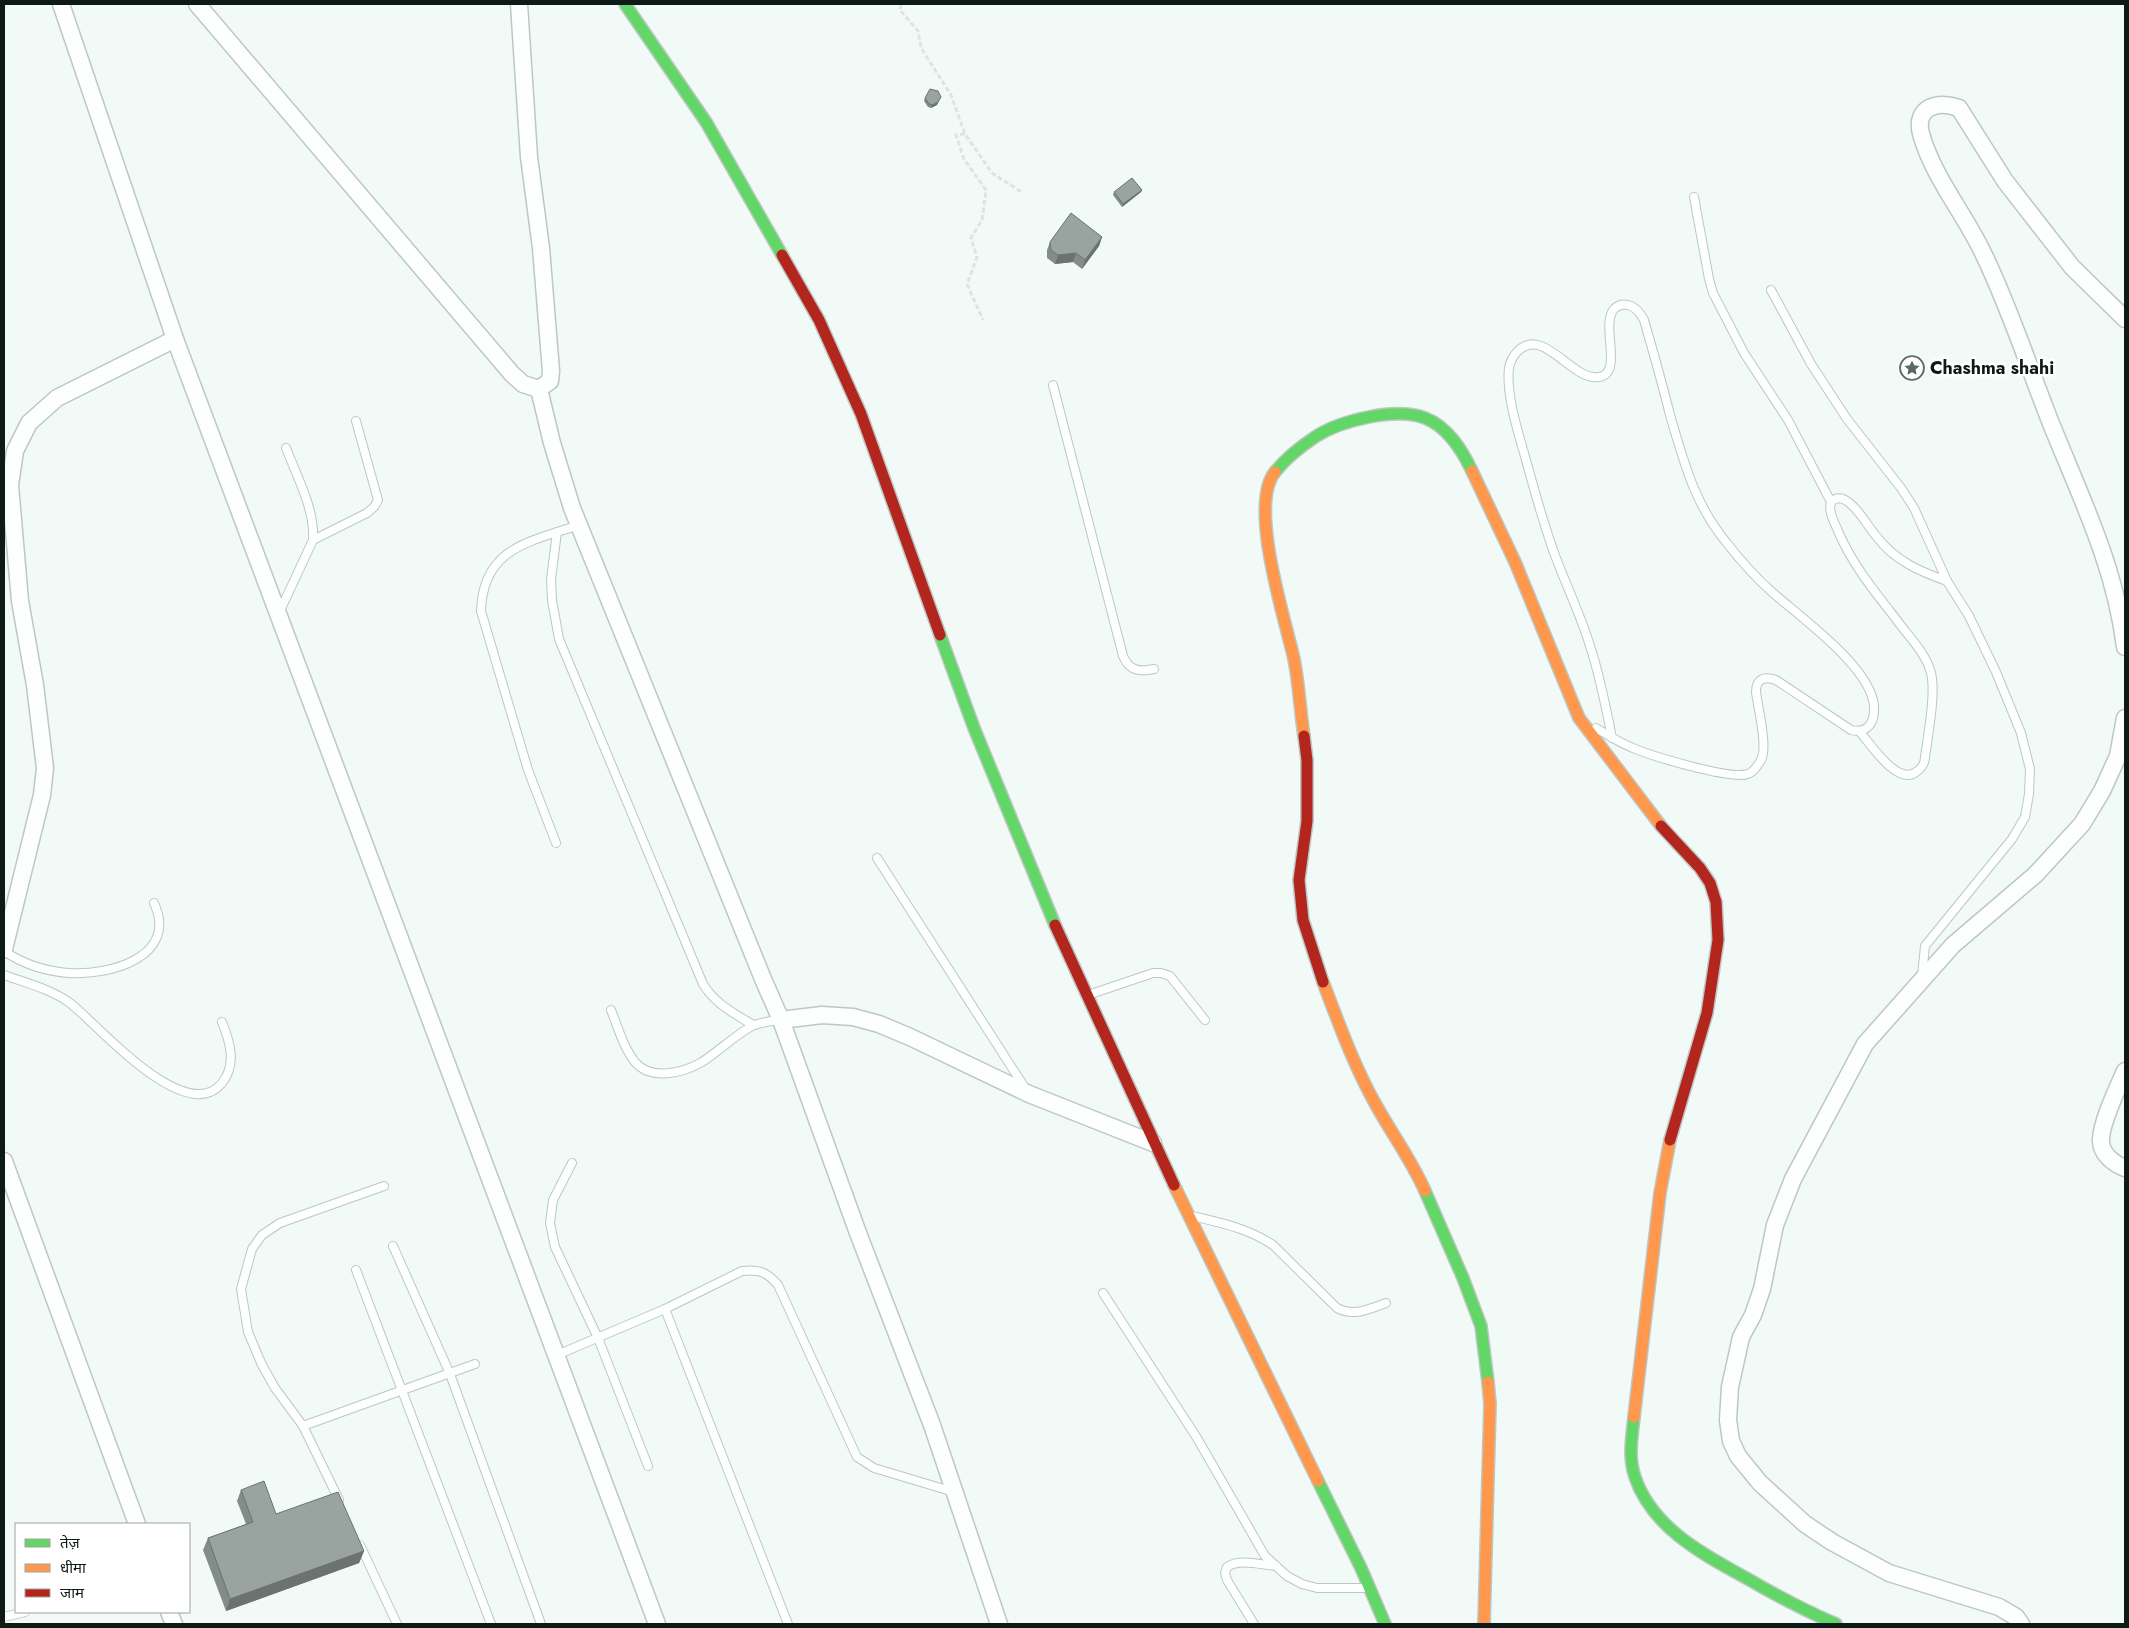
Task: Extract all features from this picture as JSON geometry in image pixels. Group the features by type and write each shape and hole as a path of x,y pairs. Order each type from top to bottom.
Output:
{"street":[{"path":"61,4 175,339 557,1355 656,1624"},
{"path":"197,4 512,374 523,384 539,390"},
{"path":"519,4 530,157 541,248 551,371 550,380 539,390"},
{"path":"626,4 706,122 819,320 861,414 978,737 1049,912 1153,1143 1385,1624"},
{"path":"2125,319 2072,267 2005,181 1958,108 1942,104 1930,107 1924,112 1920,130 1923,141 1947,192 1983,252 2004,297 2050,420 2103,549 2118,600 2125,646"},
{"path":"4,950 42,796 45,768 35,685 20,601 10,485 15,451 30,423 57,398 175,339"},
{"path":"539,390 552,442 579,525 744,934 782,1020 858,1233 932,1425 999,1624"},
{"path":"1484,1624 1490,1404 1487,1364 1481,1326 1463,1278 1420,1178 1375,1104 1348,1046 1318,969 1303,920 1299,880 1308,821 1308,760 1294,661 1266,538 1266,502 1270,478 1285,460 1316,436 1346,423 1393,413 1425,418 1447,432 1463,452 1515,562 1579,718 1657,821 1700,868 1710,882 1716,902 1718,940 1707,1013 1671,1137 1660,1193 1630,1453 1635,1480 1645,1500 1661,1520 1685,1542 1703,1555 1801,1610 1836,1624"},
{"path":"2021,1624 2016,1617 1999,1607 1889,1572 1832,1542 1805,1524 1760,1483 1738,1456 1731,1441 1728,1420 1730,1387 1739,1345 1753,1315 1762,1289 1775,1225 1793,1179 1865,1044 1953,945 2035,875 2082,824 2102,791 2118,756 2125,718"},
{"path":"782,1020 822,1015 853,1017 879,1024 1029,1094 1153,1143"},
{"path":"2125,1071 2102,1129 2100,1142 2106,1156 2119,1166 2125,1168"},
{"path":"4,1161 137,1523"}],"lane":[{"path":"1579,718 1632,748 1678,762 1729,774 1748,774 1758,766 1763,755 1756,686 1762,678 1768,677 1776,680 1844,727 1860,732 1894,771 1905,776 1913,775 1920,770 1925,761 1932,687 1931,674 1927,662 1848,554 1830,513 1830,502 1788,420 1744,353 1713,293 1694,197"},
{"path":"1771,290 1811,364 1847,419 1901,488 1914,508 1948,581 1969,616 2022,733 2030,769 2029,794 2025,817 2012,839 1925,946 1922,981"},
{"path":"1612,738 1590,645 1556,557 1514,418 1509,368 1514,355 1522,346 1528,343 1543,347 1589,376 1604,376 1610,368 1612,356 1609,320 1617,306 1624,304 1635,308 1644,320 1688,476 1706,513 1724,540 1750,571 1838,649 1868,686 1873,698 1874,717 1866,729 1860,732"},
{"path":"1053,384 1123,656 1126,664 1132,669 1142,672 1154,670"},
{"path":"313,540 367,513 378,500 356,421"},
{"path":"278,614 313,540 314,528 310,510 286,448"},
{"path":"1830,502 1838,498 1846,500 1856,509 1878,539 1899,558 1914,569 1948,581"},
{"path":"556,843 528,770 481,611 481,593 486,578 496,562 514,548 579,525"},
{"path":"557,532 551,579 552,600 562,647 703,984 709,995 722,1006 753,1025"},
{"path":"877,858 1029,1094"},
{"path":"4,950 17,960 40,968 66,973 88,973 123,966 140,957 155,942 160,915 154,903"},
{"path":"1086,996 1152,973 1161,973 1170,976 1205,1020"},
{"path":"4,975 55,994 70,1003 123,1052 175,1088 188,1092 209,1092 221,1085 229,1073 232,1058 229,1040 222,1022"},
{"path":"611,1010 627,1050 636,1063 644,1070 659,1074 680,1070 701,1062 753,1025 782,1020"},
{"path":"572,1163 553,1200 550,1223 555,1247 598,1338 648,1466"},
{"path":"343,1509 303,1426 275,1388 248,1332 241,1289 252,1249 262,1235 280,1223 384,1186"},
{"path":"1188,1214 1243,1229 1261,1237 1273,1245 1337,1308 1345,1313 1353,1314 1386,1303"},
{"path":"393,1246 450,1374 542,1624"},
{"path":"557,1355 665,1309 742,1271 753,1269 764,1272 778,1285 857,1457 874,1468 955,1492"},
{"path":"356,1270 491,1624"},
{"path":"1103,1292 1197,1438 1265,1556 1287,1576 1302,1584 1318,1588 1369,1588"},
{"path":"665,1309 788,1624"},
{"path":"303,1426 403,1392 476,1364"},
{"path":"355,1534 397,1624"},
{"path":"1254,1624 1227,1580 1225,1574 1226,1567 1231,1564 1243,1563 1276,1566"},
{"path":"4,1617 21,1613"}],"path":[{"path":"901,4 900,10 918,31 921,48 951,95 965,134 992,173 1023,193"},
{"path":"965,134 956,135 964,158 986,190 982,220 971,238 977,257 967,284 983,320"}],"building":[{"path":"930,89 938,91 941,97 938,102 932,105 925,98"},
{"path":"1132,178 1142,190 1123,204 1114,192"},
{"path":"1071,213 1102,237 1085,260 1076,253 1058,255 1051,250 1050,242"},
{"path":"264,1481 276,1514 338,1492 364,1551 230,1599 208,1538 253,1522 241,1490"}],"traffic: fast":[{"path":"625,4 706,122 782,255"},
{"path":"1275,472 1299,449 1326,431 1339,425 1369,417 1399,414 1425,418 1441,427 1459,447 1472,471"},
{"path":"940,635 974,728 1055,925"},
{"path":"1425,1191 1463,1278 1481,1326 1488,1382"},
{"path":"1634,1417 1631,1454 1635,1477 1643,1495 1667,1525 1697,1550 1714,1560 1781,1597 1836,1624"},
{"path":"1318,1481 1361,1568 1385,1624"}],"traffic: slow":[{"path":"1472,471 1515,562 1579,718 1661,826"},
{"path":"1275,472 1268,488 1265,510 1267,535 1277,591 1294,659 1304,736"},
{"path":"1323,982 1347,1045 1361,1075 1425,1191"},
{"path":"1634,1417 1660,1193 1670,1140"},
{"path":"1174,1185 1318,1481"},
{"path":"1484,1624 1490,1404 1488,1382"}],"traffic: jam":[{"path":"782,255 819,320 861,414 940,635"},
{"path":"1304,736 1307,760 1307,821 1299,880 1303,920 1323,982"},
{"path":"1661,826 1700,868 1710,883 1716,902 1718,940 1707,1013 1670,1140"},
{"path":"1055,925 1174,1185"}],"place":[{"name":"Chashma shahi","path":"1912,368"}]}
